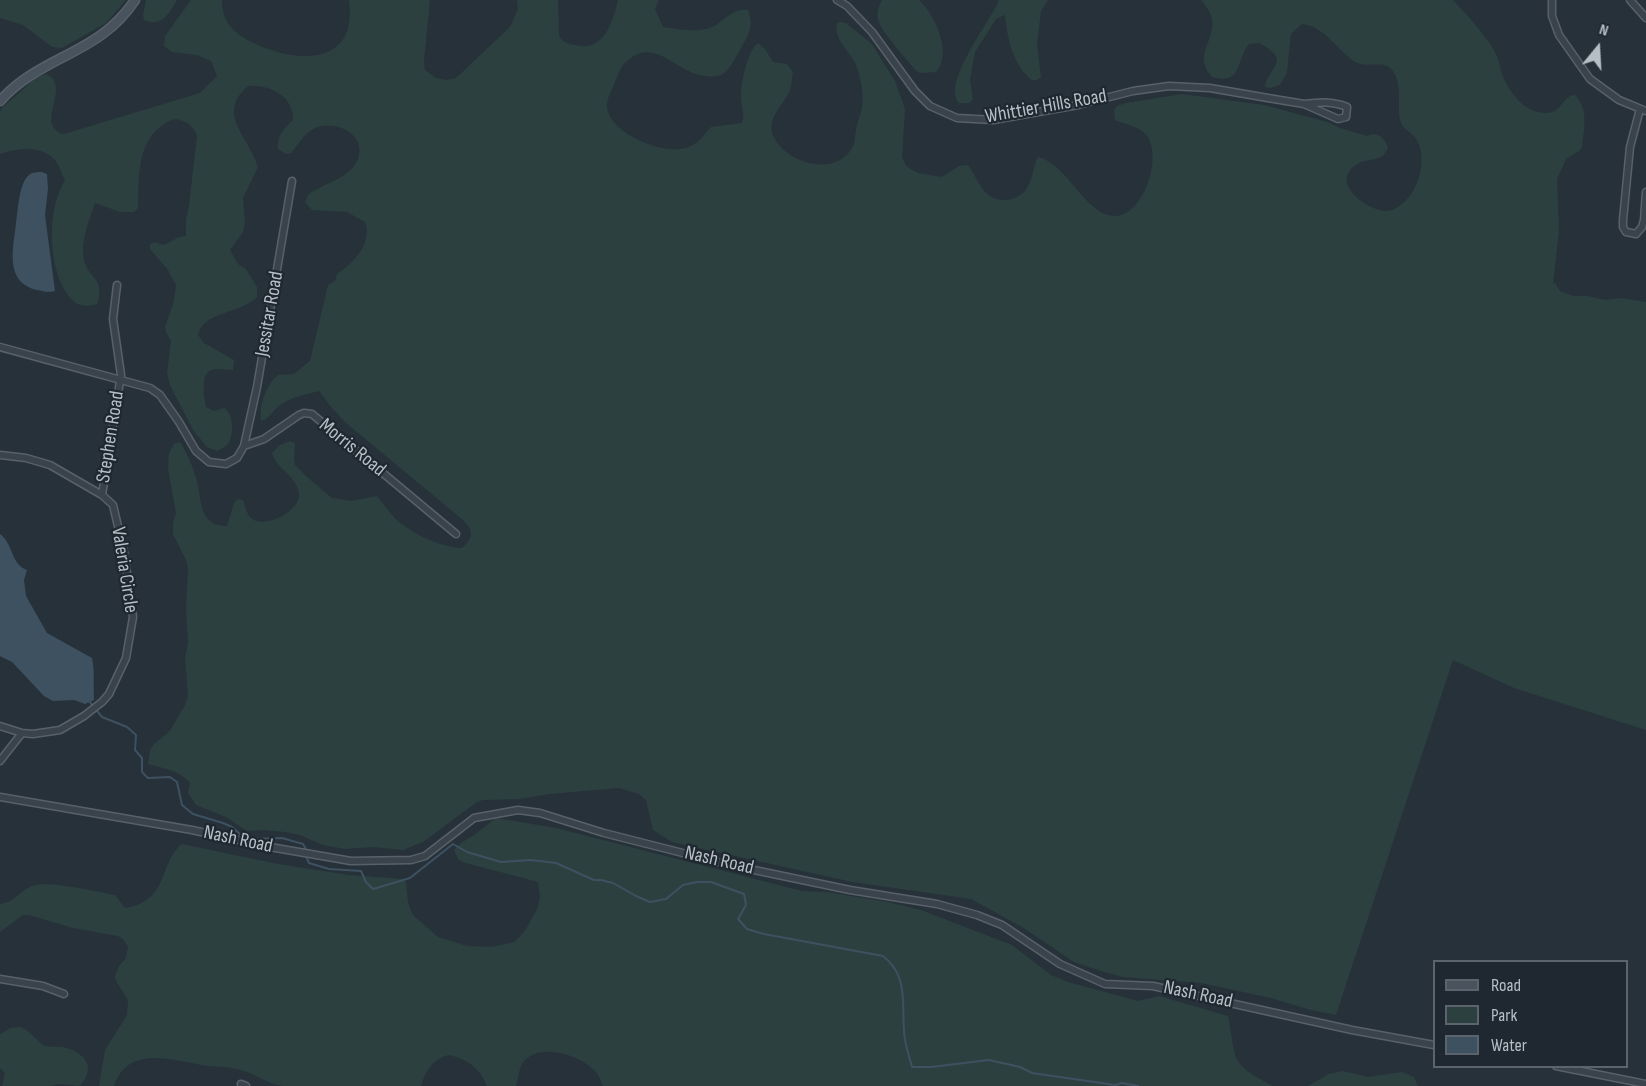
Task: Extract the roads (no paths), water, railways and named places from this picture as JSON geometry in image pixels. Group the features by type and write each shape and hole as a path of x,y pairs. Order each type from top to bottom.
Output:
{"main road":[{"path":"0,101 26,77 103,35 121,19 135,0"}],"street":[{"name":"Whittier Hills Road","path":"837,0 847,6 872,32 915,91 930,106 957,118 993,120 1078,105 1133,91 1169,86 1210,88 1304,104 1338,119 1346,117 1348,110 1347,107 1338,103 1320,101 1304,104"},
{"path":"1552,0 1552,16 1559,35 1590,79 1619,100 1643,110 1629,158 1623,220 1623,227 1627,233 1636,234 1642,227 1646,192"},
{"path":"1630,0 1646,18"},
{"name":"Jessitar Road","path":"244,446 257,387 292,181"},
{"name":"Stephen Road","path":"102,495 122,375 113,319 117,285"},
{"name":"Morris Road","path":"0,347 150,388 160,395 196,451 209,462 226,464 237,458 244,446 264,439 299,415 312,414 456,534"},
{"name":"Valeria Circle","path":"0,455 26,458 50,465 102,495 113,505 124,552 133,617 126,658 109,694 102,702 60,730 33,734 0,726"},
{"path":"0,761 22,733"},
{"name":"Nash Road","path":"0,797 192,830 351,861 411,860 425,856 474,818 518,810 540,813 604,833 730,865 850,890 937,904 976,915 1002,925 1060,964 1104,984 1164,988 1352,1030 1433,1045"},
{"path":"0,979 43,986 64,994"},
{"path":"1566,1068 1646,1084"}],"water":[{"path":"42,172 47,174 45,215 55,291 50,292 26,286 19,279 13,262 21,190 29,175"},
{"path":"0,534 18,564 27,570 24,580 26,596 47,633 92,658 94,700 85,704 74,700 53,701 44,696 12,662 0,656"}],"waterway":[{"path":"89,701 102,717 127,727 136,735 135,750 142,758 142,772 148,778 170,777 177,782 182,805 193,814 232,827 242,836 252,839 282,838 303,844 306,849"},
{"path":"306,856 309,863 329,869 361,871 366,882 373,889 410,878 453,844 467,852 501,862 531,860 556,863 594,880 613,883 650,902 666,899 683,885 711,882 744,894 746,905 738,919 747,929 883,956 897,972 900,981 905,1040 912,1067 989,1060 1020,1067 1032,1073 1115,1085 1122,1083 1138,1086"}]}
